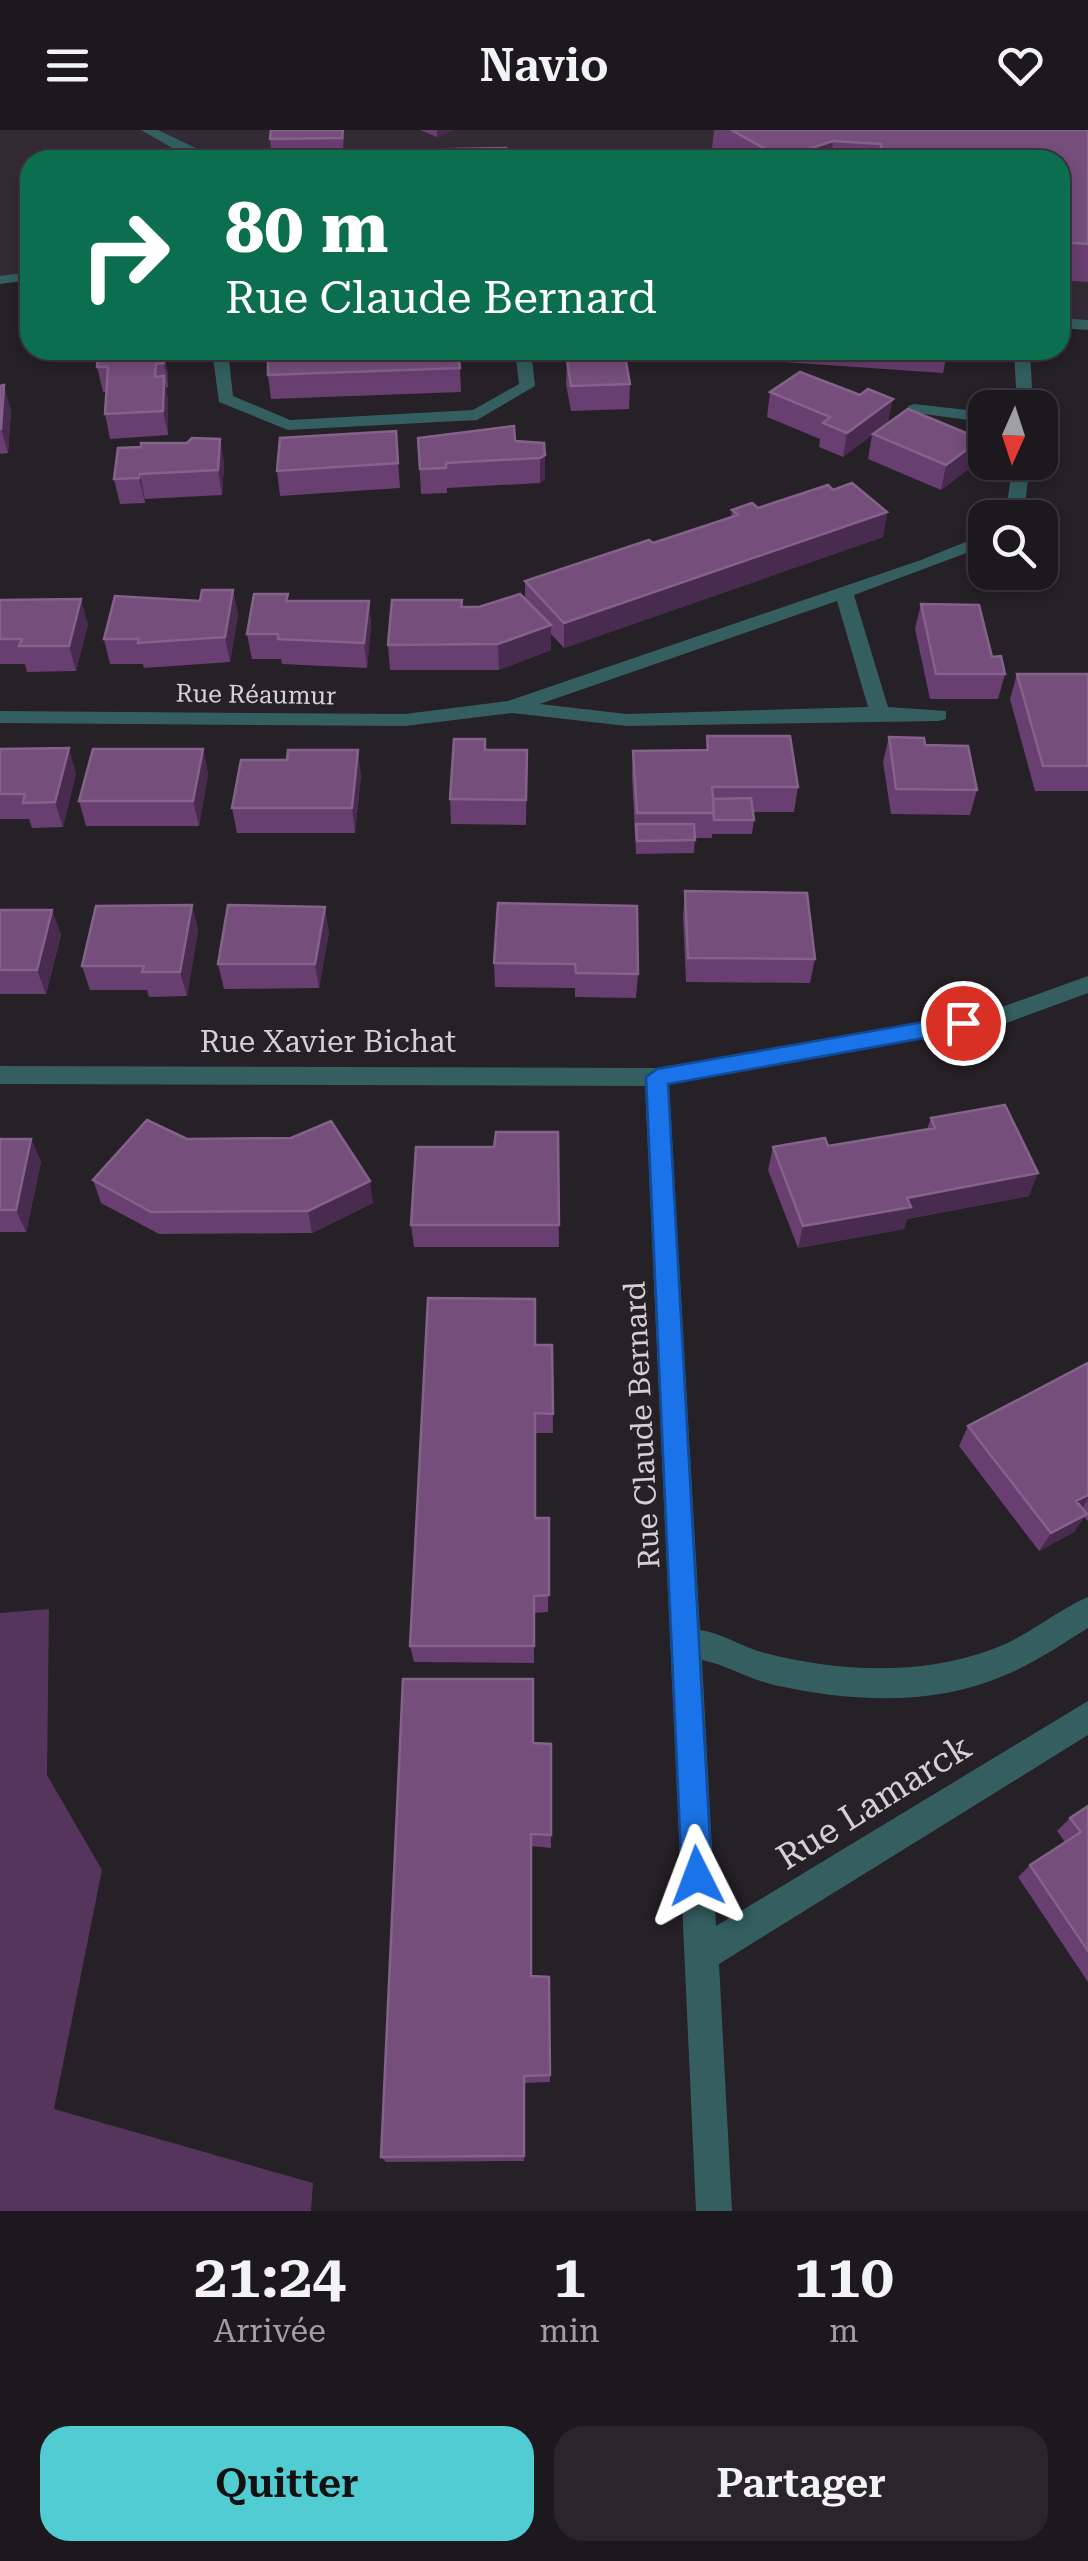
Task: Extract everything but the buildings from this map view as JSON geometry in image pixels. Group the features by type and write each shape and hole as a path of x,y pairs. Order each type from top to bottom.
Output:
{"street":[{"path":"148,130 189,150"},
{"path":"221,360 225,399 288,425 477,415 527,386 524,360"},
{"path":"1023,360 1024,390"},
{"path":"914,409 968,415"},
{"name":"Rue Réaumur","path":"0,717 406,720 510,706 927,564 968,546"},
{"path":"844,592 880,713"},
{"name":"Rue Réaumur","path":"510,706 627,720 939,715"},
{"path":"657,1077 1001,1016 1088,984"},
{"name":"Rue Xavier Bichat","path":"0,1075 657,1077"},
{"name":"Rue Claude Bernard","path":"657,1077 714,2211"},
{"path":"686,1643 722,1649 757,1666 808,1677 863,1684 928,1682 1000,1662 1088,1612"},
{"name":"Rue Lamarck","path":"701,1955 1088,1718"}],"shaded area":[{"path":"0,130 1088,130 1088,325 1070,324 1070,150 20,150 20,277 0,280"},
{"path":"49,1609 47,1775 102,1870 54,2109 313,2183 311,2211 0,2211 0,1613"}],"route":[{"path":"697,1876 657,1077 963,1023"}]}
